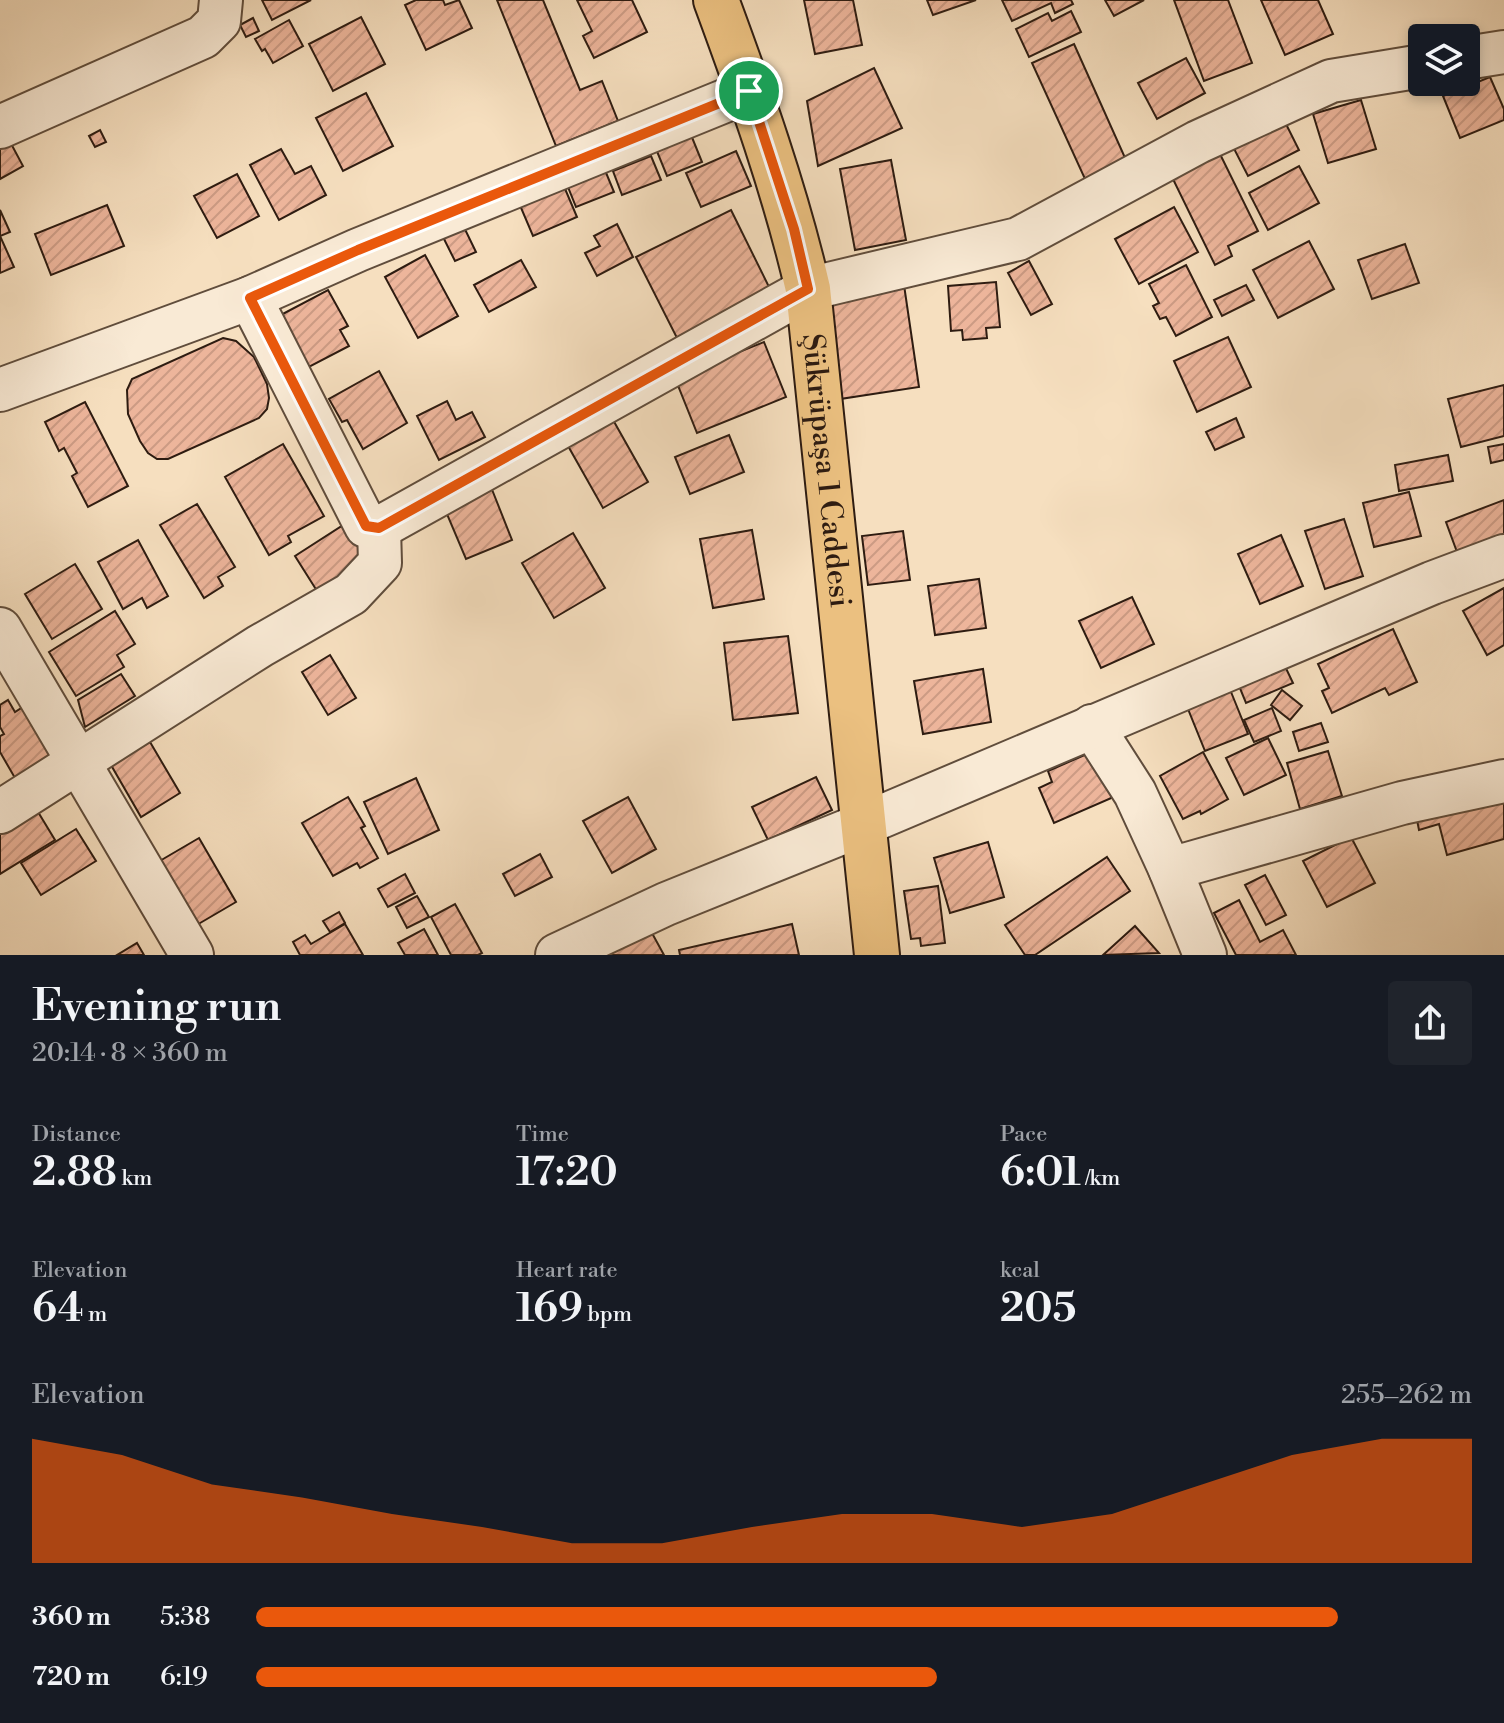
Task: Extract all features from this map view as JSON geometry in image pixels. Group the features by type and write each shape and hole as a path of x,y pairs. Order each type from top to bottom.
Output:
{"main road":[{"name":"Şükrüpaşa 1 Caddesi","path":"716,0 794,229 808,289 877,955"}],"street":[{"path":"0,127 203,37 219,21 221,0"},
{"path":"1480,56 1504,52"},
{"path":"250,298 366,526 379,528 808,289 1018,239 1198,142 1331,81 1408,68"},
{"path":"0,390 250,298 358,250 749,91"},
{"path":"0,812 260,646 351,594 380,563 379,528"},
{"path":"557,955 666,904 864,824 1432,583 1504,556"},
{"path":"0,629 192,955"},
{"path":"1092,726 1135,793 1205,955"},
{"path":"1170,869 1402,803 1504,781"}],"building":[{"path":"262,0 311,0 272,20"},
{"path":"416,0 443,0 445,5 459,0 472,28 426,50 405,5"},
{"path":"497,0 543,0 580,90 602,81 618,121 556,146"},
{"path":"577,0 632,0 647,32 594,58 583,36 592,31"},
{"path":"804,0 853,0 862,45 815,54"},
{"path":"927,0 976,0 933,15"},
{"path":"1002,0 1071,0 1073,4 1055,13 1051,3 1012,21"},
{"path":"1105,0 1144,0 1114,16"},
{"path":"1174,0 1228,0 1252,63 1204,81"},
{"path":"1261,0 1318,0 1333,34 1285,55"},
{"path":"1071,11 1081,32 1029,57 1016,29 1048,13 1052,21"},
{"path":"361,17 385,64 333,91 309,44"},
{"path":"253,18 259,31 246,37 240,25"},
{"path":"289,20 303,46 273,63 255,39"},
{"path":"1074,44 1126,160 1085,179 1032,63"},
{"path":"1186,58 1205,93 1157,119 1138,83"},
{"path":"874,68 902,128 818,166 807,101"},
{"path":"1490,77 1504,109 1504,120 1460,138 1443,96 1480,96 1480,81"},
{"path":"366,93 393,146 343,171 316,118"},
{"path":"1361,100 1376,149 1328,163 1313,114"},
{"path":"1279,110 1299,150 1248,176 1228,137"},
{"path":"100,130 106,142 95,147 89,136"},
{"path":"689,130 702,162 667,176 654,144"},
{"path":"8,138 23,166 0,179 0,143"},
{"path":"281,149 295,174 311,166 326,195 279,220 250,165"},
{"path":"1218,150 1258,231 1228,246 1232,256 1215,265 1170,173"},
{"path":"736,151 751,186 701,207 686,173"},
{"path":"651,156 661,180 622,195 613,171"},
{"path":"891,160 906,240 855,250 840,169"},
{"path":"602,163 614,192 576,207 564,177"},
{"path":"1299,166 1319,203 1268,230 1249,193"},
{"path":"237,174 259,216 217,238 194,196"},
{"path":"560,177 577,217 533,236 516,196"},
{"path":"107,205 124,246 51,275 35,234"},
{"path":"1174,207 1198,252 1139,284 1115,239"},
{"path":"0,210 10,232 0,236"},
{"path":"731,210 772,293 678,340 636,257"},
{"path":"459,217 476,252 455,261 438,227"},
{"path":"617,224 633,257 597,276 585,253 600,246 594,236"},
{"path":"0,236 14,267 0,273"},
{"path":"1309,241 1334,289 1278,318 1253,270"},
{"path":"1405,244 1419,283 1372,299 1358,260"},
{"path":"425,255 458,316 418,338 385,277"},
{"path":"521,260 536,287 489,312 474,285"},
{"path":"1029,261 1052,304 1031,315 1008,273"},
{"path":"1186,265 1212,317 1176,336 1166,317 1160,319 1153,306 1159,303 1149,284"},
{"path":"996,282 1000,327 986,328 987,338 963,340 962,330 951,331 948,286"},
{"path":"904,285 919,387 840,399 825,297"},
{"path":"1246,285 1254,300 1222,316 1214,300"},
{"path":"328,290 348,326 340,330 349,346 305,369 277,317"},
{"path":"1228,337 1251,387 1197,412 1174,361"},
{"path":"223,338 236,341 254,357 267,384 267,409 259,418 168,459 157,459 148,453 140,441 128,414 127,390 132,379"},
{"path":"764,342 786,397 697,433 675,378"},
{"path":"379,371 407,423 363,449 347,420 342,422 329,399"},
{"path":"1504,385 1504,436 1461,447 1448,399"},
{"path":"447,401 456,420 472,412 485,437 439,460 417,416"},
{"path":"85,402 128,486 88,507 72,476 77,473 64,448 59,451 45,422"},
{"path":"608,411 648,482 603,508 563,437"},
{"path":"1236,418 1244,437 1215,450 1206,432"},
{"path":"729,435 744,472 690,494 675,457"},
{"path":"283,444 324,516 288,536 291,542 269,555 225,477"},
{"path":"1504,444 1504,460 1491,463 1488,447"},
{"path":"1448,455 1453,481 1399,491 1395,465"},
{"path":"491,487 512,540 466,559 444,507"},
{"path":"1409,492 1421,536 1374,547 1363,503"},
{"path":"1504,500 1504,534 1457,552 1446,522"},
{"path":"197,504 235,567 218,577 223,586 204,598 160,525"},
{"path":"1344,519 1363,576 1325,589 1305,531"},
{"path":"348,522 371,558 317,591 295,556"},
{"path":"752,530 764,599 713,608 700,539"},
{"path":"903,531 910,580 868,585 862,536"},
{"path":"573,533 605,588 554,618 522,563"},
{"path":"1281,535 1303,586 1260,604 1238,554"},
{"path":"138,540 168,596 147,608 142,598 123,609 98,562"},
{"path":"75,564 102,609 52,639 25,594"},
{"path":"979,579 986,628 935,635 928,586"},
{"path":"1504,588 1504,645 1487,655 1463,611"},
{"path":"1132,597 1154,644 1101,668 1079,621"},
{"path":"115,611 135,644 117,655 124,667 76,696 49,652"},
{"path":"1393,629 1417,682 1389,695 1385,688 1332,713 1322,691 1329,688 1318,664"},
{"path":"788,636 798,713 733,720 724,643"},
{"path":"330,655 356,698 328,715 302,672"},
{"path":"1282,660 1293,683 1246,703 1237,681"},
{"path":"983,669 991,722 923,734 914,681"},
{"path":"121,674 135,696 85,727 78,700"},
{"path":"1229,687 1248,734 1205,751 1186,704"},
{"path":"1282,690 1302,706 1290,720 1271,705"},
{"path":"8,700 15,712 26,705 59,762 19,785 0,752 0,736 4,734 0,727 0,705"},
{"path":"1272,708 1281,731 1254,742 1244,720"},
{"path":"1321,723 1328,742 1299,751 1293,732"},
{"path":"1268,738 1286,775 1244,795 1226,758"},
{"path":"150,742 180,793 141,817 111,765"},
{"path":"1096,750 1116,796 1054,823 1039,788 1052,782 1048,771"},
{"path":"1328,751 1342,796 1300,809 1287,763"},
{"path":"1203,752 1228,799 1201,814 1200,811 1183,819 1160,776"},
{"path":"816,777 832,810 768,840 752,807"},
{"path":"416,778 439,830 388,854 364,802"},
{"path":"1504,790 1504,839 1447,855 1439,824 1419,830 1416,815"},
{"path":"348,797 365,826 361,828 378,858 360,868 357,863 333,876 302,823"},
{"path":"628,797 656,849 612,873 583,821"},
{"path":"32,802 55,840 0,874 0,822"},
{"path":"76,829 96,861 41,895 21,863"},
{"path":"1351,837 1375,883 1327,907 1303,861"},
{"path":"199,838 236,902 195,926 158,862"},
{"path":"988,842 1004,897 950,913 934,858"},
{"path":"540,854 552,877 515,896 503,874"},
{"path":"1107,857 1130,891 1035,955 1025,955 1005,925"},
{"path":"405,874 415,893 388,907 378,889"},
{"path":"1265,875 1286,915 1266,925 1245,885"},
{"path":"938,886 945,943 921,946 920,938 911,939 904,891"},
{"path":"417,896 429,917 407,928 396,907"},
{"path":"1239,900 1260,942 1283,930 1296,955 1236,955 1214,913"},
{"path":"455,904 482,953 478,955 451,955 431,917"},
{"path":"339,912 345,923 330,932 323,921"},
{"path":"345,924 363,955 300,955 293,942 305,935 311,944"},
{"path":"647,924 664,955 606,955"},
{"path":"792,924 799,955 680,955 679,950"},
{"path":"1135,926 1159,953 1103,955"},
{"path":"424,929 438,955 405,955 398,943"},
{"path":"137,943 144,955 117,955"}],"route":[{"path":"749,91 794,229 808,289 379,528 366,526 250,298 358,250 749,91"}]}
